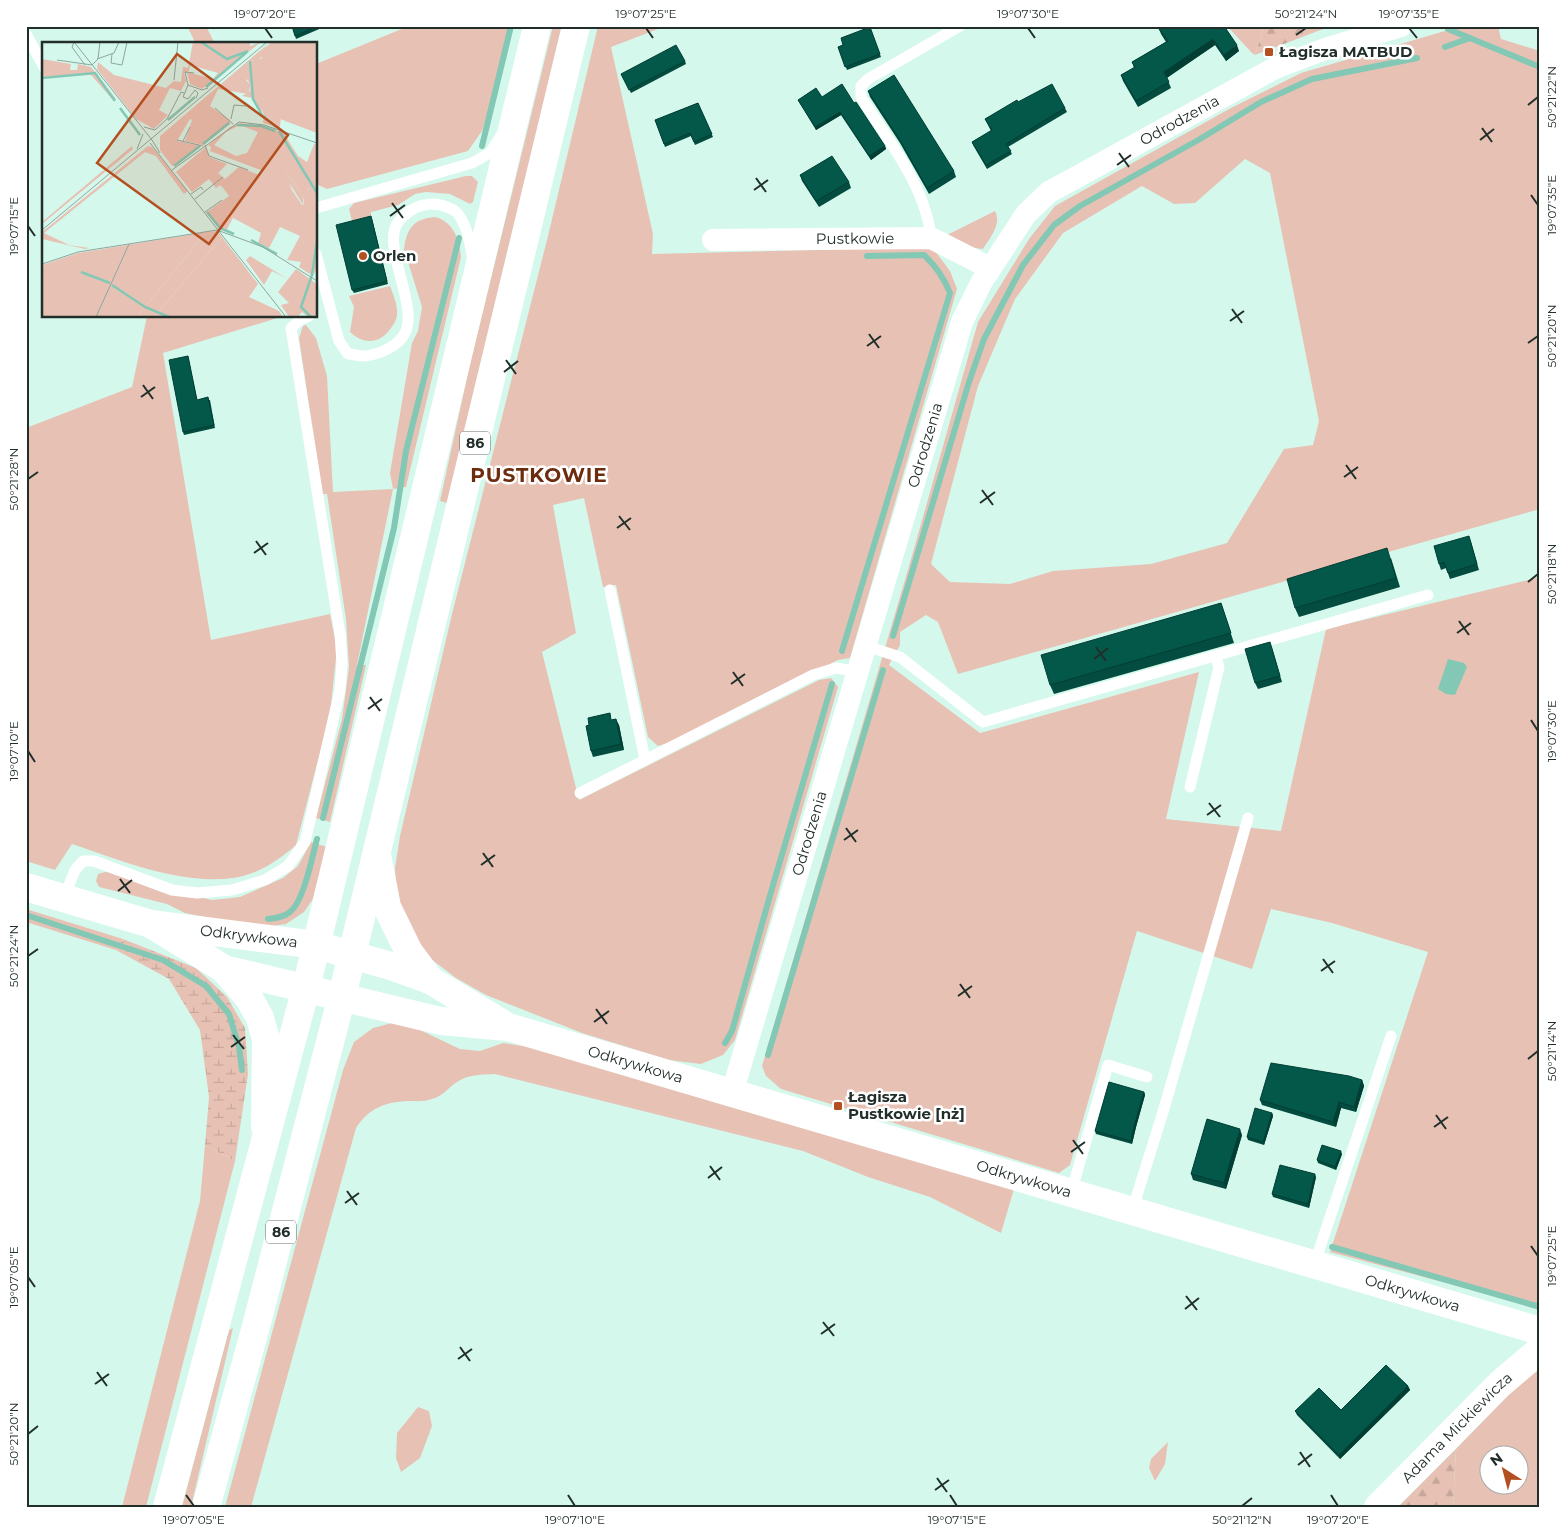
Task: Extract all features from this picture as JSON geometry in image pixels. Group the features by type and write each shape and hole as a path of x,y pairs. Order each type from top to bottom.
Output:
{"main road":[{"name":"86","path":"167,1507 306,988 537,26"},
{"name":"86","path":"206,1507 255,1330 342,996 576,26"},
{"name":"Odkrywkowa","path":"376,855 387,907 408,952 430,980"},
{"name":"Odkrywkowa","path":"26,887 151,924 316,945 391,966 430,980 508,1027"},
{"name":"Odkrywkowa","path":"151,924 224,969 249,998 260,1018 266,1039 265,1140"},
{"name":"Odkrywkowa","path":"224,969 441,1021 508,1027 1540,1331"},
{"name":"Adama Mickiewicza","path":"1378,1507 1500,1384 1540,1350"}],"street":[{"name":"Odrodzenia","path":"732,1093 962,322 990,268 1026,214 1049,192 1274,68 1328,48 1394,28"},
{"name":"Pustkowie","path":"714,240 931,238 990,268"}],"lane":[{"path":"931,238 930,222 925,207 907,172 861,97 861,86 868,79 960,26"},
{"path":"26,34 42,63"},
{"path":"318,207 472,163 490,153 518,110"},
{"path":"318,262 339,341 348,354 364,356 391,349 405,333 408,316 392,238 397,223 410,210 425,204 443,205 457,212 466,231 477,278"},
{"path":"318,313 330,309"},
{"path":"64,898 75,870 83,861 94,861 172,890 198,893 232,890 265,880 288,866 305,842 340,690 342,663 340,634 291,328 304,318"},
{"path":"610,590 645,760"},
{"path":"866,646 900,657 983,722 1428,595"},
{"path":"1190,787 1219,668 1216,657"},
{"path":"580,793 813,675 836,668 858,672"},
{"path":"1132,1211 1163,1112 1248,818"},
{"path":"1314,1265 1391,1036"},
{"path":"1072,1193 1108,1065 1147,1077"}],"green space":[{"path":"187,26 206,26 214,42 195,42"},
{"path":"409,26 510,26 482,131 468,151 327,189 318,185 318,63"},
{"path":"553,26 565,26 447,503 440,501 470,364"},
{"path":"598,26 666,26 611,47 653,234 652,254 932,247 950,271 957,289 850,658 838,660 671,742 658,746 648,737 616,585 603,587 584,498 553,505 576,633 542,652 579,800 819,680 831,678 838,687 735,1040 723,1055 701,1064 669,1060 582,1033 486,995 456,978 427,956 401,910 396,891 395,868 400,836 452,614 548,236"},
{"path":"1227,26 1264,26 1255,55 1252,53"},
{"path":"1264,26 1331,26 1255,55"},
{"path":"1462,26 1498,26 1501,39 1540,51 1540,509 958,674 938,622 926,615 900,632 900,645 889,665 980,733 1199,672 1166,819 1281,831 1326,629 1540,577 1540,1308 1330,1252 1428,952 1332,923 1271,909 1252,969 1137,931 1070,1165 1059,1173 781,1089 766,1076 762,1066 912,556 978,322 1029,239 1055,206 1231,108 1301,73","holes":["1245,159 1270,173 1319,421 1313,445 1284,449 1227,543 1151,564 1053,571 1010,584 950,582 931,564 978,386 1015,299 1063,233 1142,186 1174,204 1195,203"]},
{"path":"472,176 478,182 473,202 470,204 450,194 426,192 415,194 398,205 371,212 371,216 352,221 349,209 354,203"},
{"path":"995,211 997,216 996,226 983,249 967,247 947,235"},
{"path":"435,217 451,227 459,244 461,257 406,487 393,489 390,473 412,343 418,331 422,307 404,249 407,235 412,226 421,220"},
{"path":"390,286 397,311 392,326 387,333 377,340 366,341 355,336 350,332 354,307 349,296"},
{"path":"147,318 277,318 163,353 211,640 330,614 337,649 330,714 296,845 267,866 251,874 233,878 213,879 172,875 131,864 72,844 55,870 26,861 26,428 132,387"},
{"path":"306,325 316,338 327,376 333,492 393,489 357,665 366,665 330,822 316,818 342,719 349,667 346,619 327,494 322,494 299,338 303,326"},
{"path":"311,842 327,847 313,899 304,912 286,924 257,928 185,913 167,904 99,887 96,881 98,874 105,872 115,873 142,884 212,900 240,897 283,878 298,866"},
{"path":"26,909 123,939 116,950 26,922"},
{"path":"123,939 196,968 227,997 245,1028 248,1074 235,1161 205,1145 209,1097 200,1030 169,979 116,950"},
{"path":"392,1023 420,1030 460,1049 480,1051 503,1043 530,1047 1014,1189 1001,1233 930,1197 868,1177 803,1151 495,1074 475,1075 466,1078 457,1082 439,1096 429,1100 392,1103 378,1107 366,1115 356,1128 251,1507 225,1507 343,1070 354,1042 373,1028"},
{"path":"205,1145 235,1161 146,1507 122,1507 200,1201"},
{"path":"233,1328 191,1507 182,1507 229,1330"},
{"path":"1540,1366 1540,1507 1453,1507 1456,1449 1517,1386"},
{"path":"418,1407 429,1411 432,1426 420,1458 401,1472 396,1458 397,1433"},
{"path":"1168,1442 1165,1464 1155,1481 1149,1468 1151,1459"},
{"path":"1456,1449 1453,1507 1398,1507"}],"shaded area":[{"path":"1448,659 1464,663 1467,667 1455,695 1446,694 1438,689"}],"building":[{"path":"292,26 318,26 295,36"},
{"path":"1163,26 1224,26 1237,45 1224,55 1213,39 1164,72 1169,82 1136,101 1121,75 1135,67 1132,62 1168,41 1159,29"},
{"path":"870,27 880,54 845,67 838,47 843,45 841,38"},
{"path":"676,45 685,61 629,90 621,74"},
{"path":"894,75 954,171 927,188 898,137 868,91"},
{"path":"842,84 885,146 869,156 840,112 815,127 798,100 816,88 822,97"},
{"path":"1052,84 1065,108 1006,144 1011,151 986,165 972,142 992,130 985,119 1017,100 1018,102"},
{"path":"698,103 712,134 694,142 690,133 664,144 655,120"},
{"path":"832,156 849,182 816,201 800,175"},
{"name":"Orlen","path":"371,216 387,281 352,290 336,225"},
{"path":"188,356 197,400 208,397 214,425 183,432 169,360"},
{"path":"1469,536 1477,564 1448,573 1444,562 1439,564 1434,546"},
{"path":"1387,548 1396,578 1295,608 1287,579"},
{"path":"1221,603 1231,633 1050,685 1041,655"},
{"path":"1270,642 1280,676 1255,683 1245,649"},
{"path":"610,713 611,720 616,719 621,744 591,751 586,726 589,725 588,718"},
{"path":"1271,1063 1349,1076 1362,1080 1354,1107 1339,1102 1333,1122 1260,1100"},
{"path":"1109,1082 1144,1092 1131,1141 1095,1131"},
{"path":"1255,1108 1272,1113 1263,1142 1247,1137"},
{"path":"1207,1119 1240,1129 1224,1183 1191,1174"},
{"path":"1322,1145 1341,1151 1335,1167 1317,1160"},
{"path":"1280,1165 1315,1174 1308,1204 1272,1194"},
{"path":"1386,1365 1408,1386 1339,1455 1295,1411 1319,1388 1341,1410"}],"waterway":[{"path":"482,146 511,26"},
{"path":"1448,29 1540,67"},
{"path":"1445,47 1470,38"},
{"path":"893,636 969,382 984,339 1023,265 1054,225 1080,206 1200,139 1261,102 1312,79 1417,58"},
{"path":"323,818 394,528 406,451 459,238"},
{"path":"842,651 950,293 939,272 924,255 867,256"},
{"path":"768,1055 883,670"},
{"path":"725,1043 732,1031 832,684"},
{"path":"268,919 285,915 295,906 307,878 317,839"},
{"path":"26,915 163,960 206,986 229,1014 239,1047 242,1070"},
{"path":"1332,1247 1540,1307"}],"place":[{"name":"Łagisza MATBUD","path":"1269,52"},
{"name":"Orlen","path":"363,256"},
{"name":"Łagisza Pustkowie [nż]","path":"838,1106"}],"district":[{"name":"PUSTKOWIE","path":"539,475"}]}
